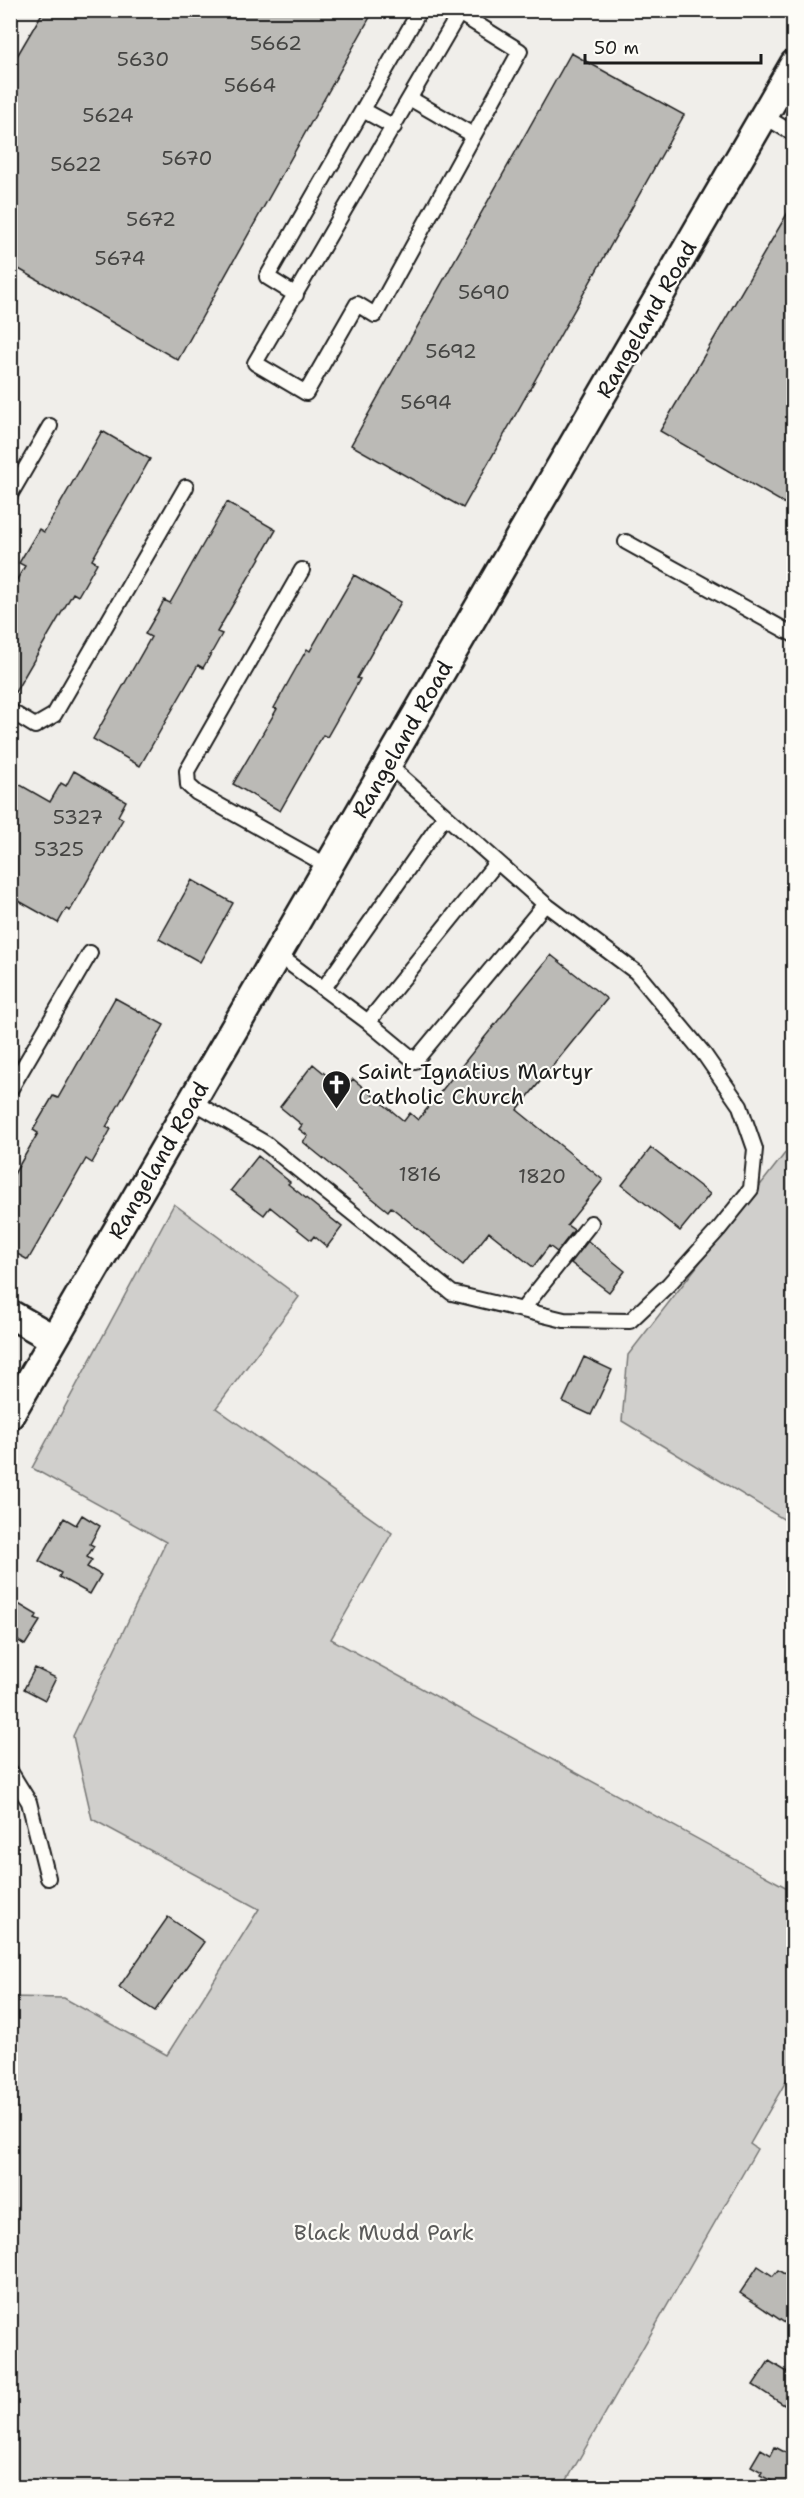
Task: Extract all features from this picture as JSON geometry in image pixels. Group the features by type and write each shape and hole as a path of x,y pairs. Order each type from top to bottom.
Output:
{"street":[{"name":"Rangeland Road","path":"10,1415 794,64"},
{"path":"10,1314 54,1339"}],"lane":[{"path":"296,295 267,277 420,10"},
{"path":"460,12 520,51 375,315 357,304 306,393 255,363 460,12"},
{"path":"411,99 473,135"},
{"path":"363,110 393,127"},
{"path":"764,116 794,134"},
{"path":"10,495 50,426"},
{"path":"10,711 35,726 54,715 186,487"},
{"path":"626,542 794,635"},
{"path":"302,570 187,771 188,785 197,793 328,866"},
{"path":"192,1101 265,1143 452,1293 564,1320 630,1321 711,1238 751,1189 755,1149 740,1106 704,1054 636,972 545,904 387,764"},
{"path":"324,988 445,816"},
{"path":"368,1022 496,862"},
{"path":"277,954 368,1022 415,1061 545,904"},
{"path":"10,1090 90,953"},
{"path":"522,1310 591,1223"},
{"path":"10,1771 29,1802 48,1878"}],"green space":[{"path":"793,1143 793,1525 622,1421 628,1355"},
{"name":"Black Mudd Park","path":"174,1204 299,1297 216,1408 392,1533 331,1639 793,1891 793,2069 750,2144 757,2149 563,2487 11,2487 11,1997 64,1998 167,2055 259,1909 92,1819 73,1736 166,1542 32,1468"}],"building":[{"path":"44,10 374,10 178,360 10,264 10,68"},
{"path":"571,53 684,115 463,508 351,445"},
{"path":"794,202 794,509 660,431"},
{"path":"102,431 150,459 92,560 97,563 78,596 73,593 10,701 10,591 25,566 19,563 39,529 44,532"},
{"path":"227,502 276,530 217,632 222,634 203,668 198,665 140,766 93,739 151,637 145,634 164,600 170,603"},
{"path":"354,575 401,602 357,678 360,679 327,737 323,735 280,811 233,784 277,709 274,708 307,649 310,651"},
{"path":"74,771 126,801 118,816 123,819 70,911 66,909 58,923 10,896 10,779 50,802 61,783 66,786"},
{"path":"192,880 233,903 200,962 159,939"},
{"name":"Saint Ignatius Martyr Catholic Church","path":"551,955 607,999 517,1110 603,1180 567,1225 574,1230 557,1252 549,1246 533,1267 489,1232 463,1265 391,1207 388,1211 303,1142 308,1136 299,1129 302,1125 280,1107 313,1064 336,1083 338,1079 347,1086 353,1079 404,1121 410,1113 418,1120"},
{"path":"115,998 164,1025 106,1127 111,1129 92,1163 86,1159 28,1260 10,1250 10,1181 38,1133 33,1130 53,1096 58,1098"},
{"path":"651,1148 710,1194 680,1231 622,1185"},
{"path":"258,1156 290,1182 288,1184 342,1227 327,1247 314,1236 311,1240 270,1207 264,1215 231,1190"},
{"path":"588,1241 625,1271 609,1292 571,1263"},
{"path":"584,1357 612,1370 591,1415 563,1402"},
{"path":"82,1515 100,1526 90,1544 94,1546 87,1557 92,1560 87,1567 101,1575 90,1594 59,1577 61,1573 39,1561 64,1518 76,1525"},
{"path":"10,1599 37,1615 35,1619 40,1621 25,1645 10,1636"},
{"path":"35,1668 56,1678 45,1700 24,1689"},
{"path":"168,1917 204,1942 155,2011 119,1987"},
{"path":"758,2266 773,2276 778,2270 794,2280 794,2329 740,2293"},
{"path":"769,2361 794,2376 794,2390 784,2405 753,2385"},
{"path":"775,2447 794,2457 794,2487 783,2487 760,2475 762,2472 751,2466 761,2449 771,2455"}],"place":[{"name":"Saint Ignatius Martyr Catholic Church","path":"337,1110"}]}
